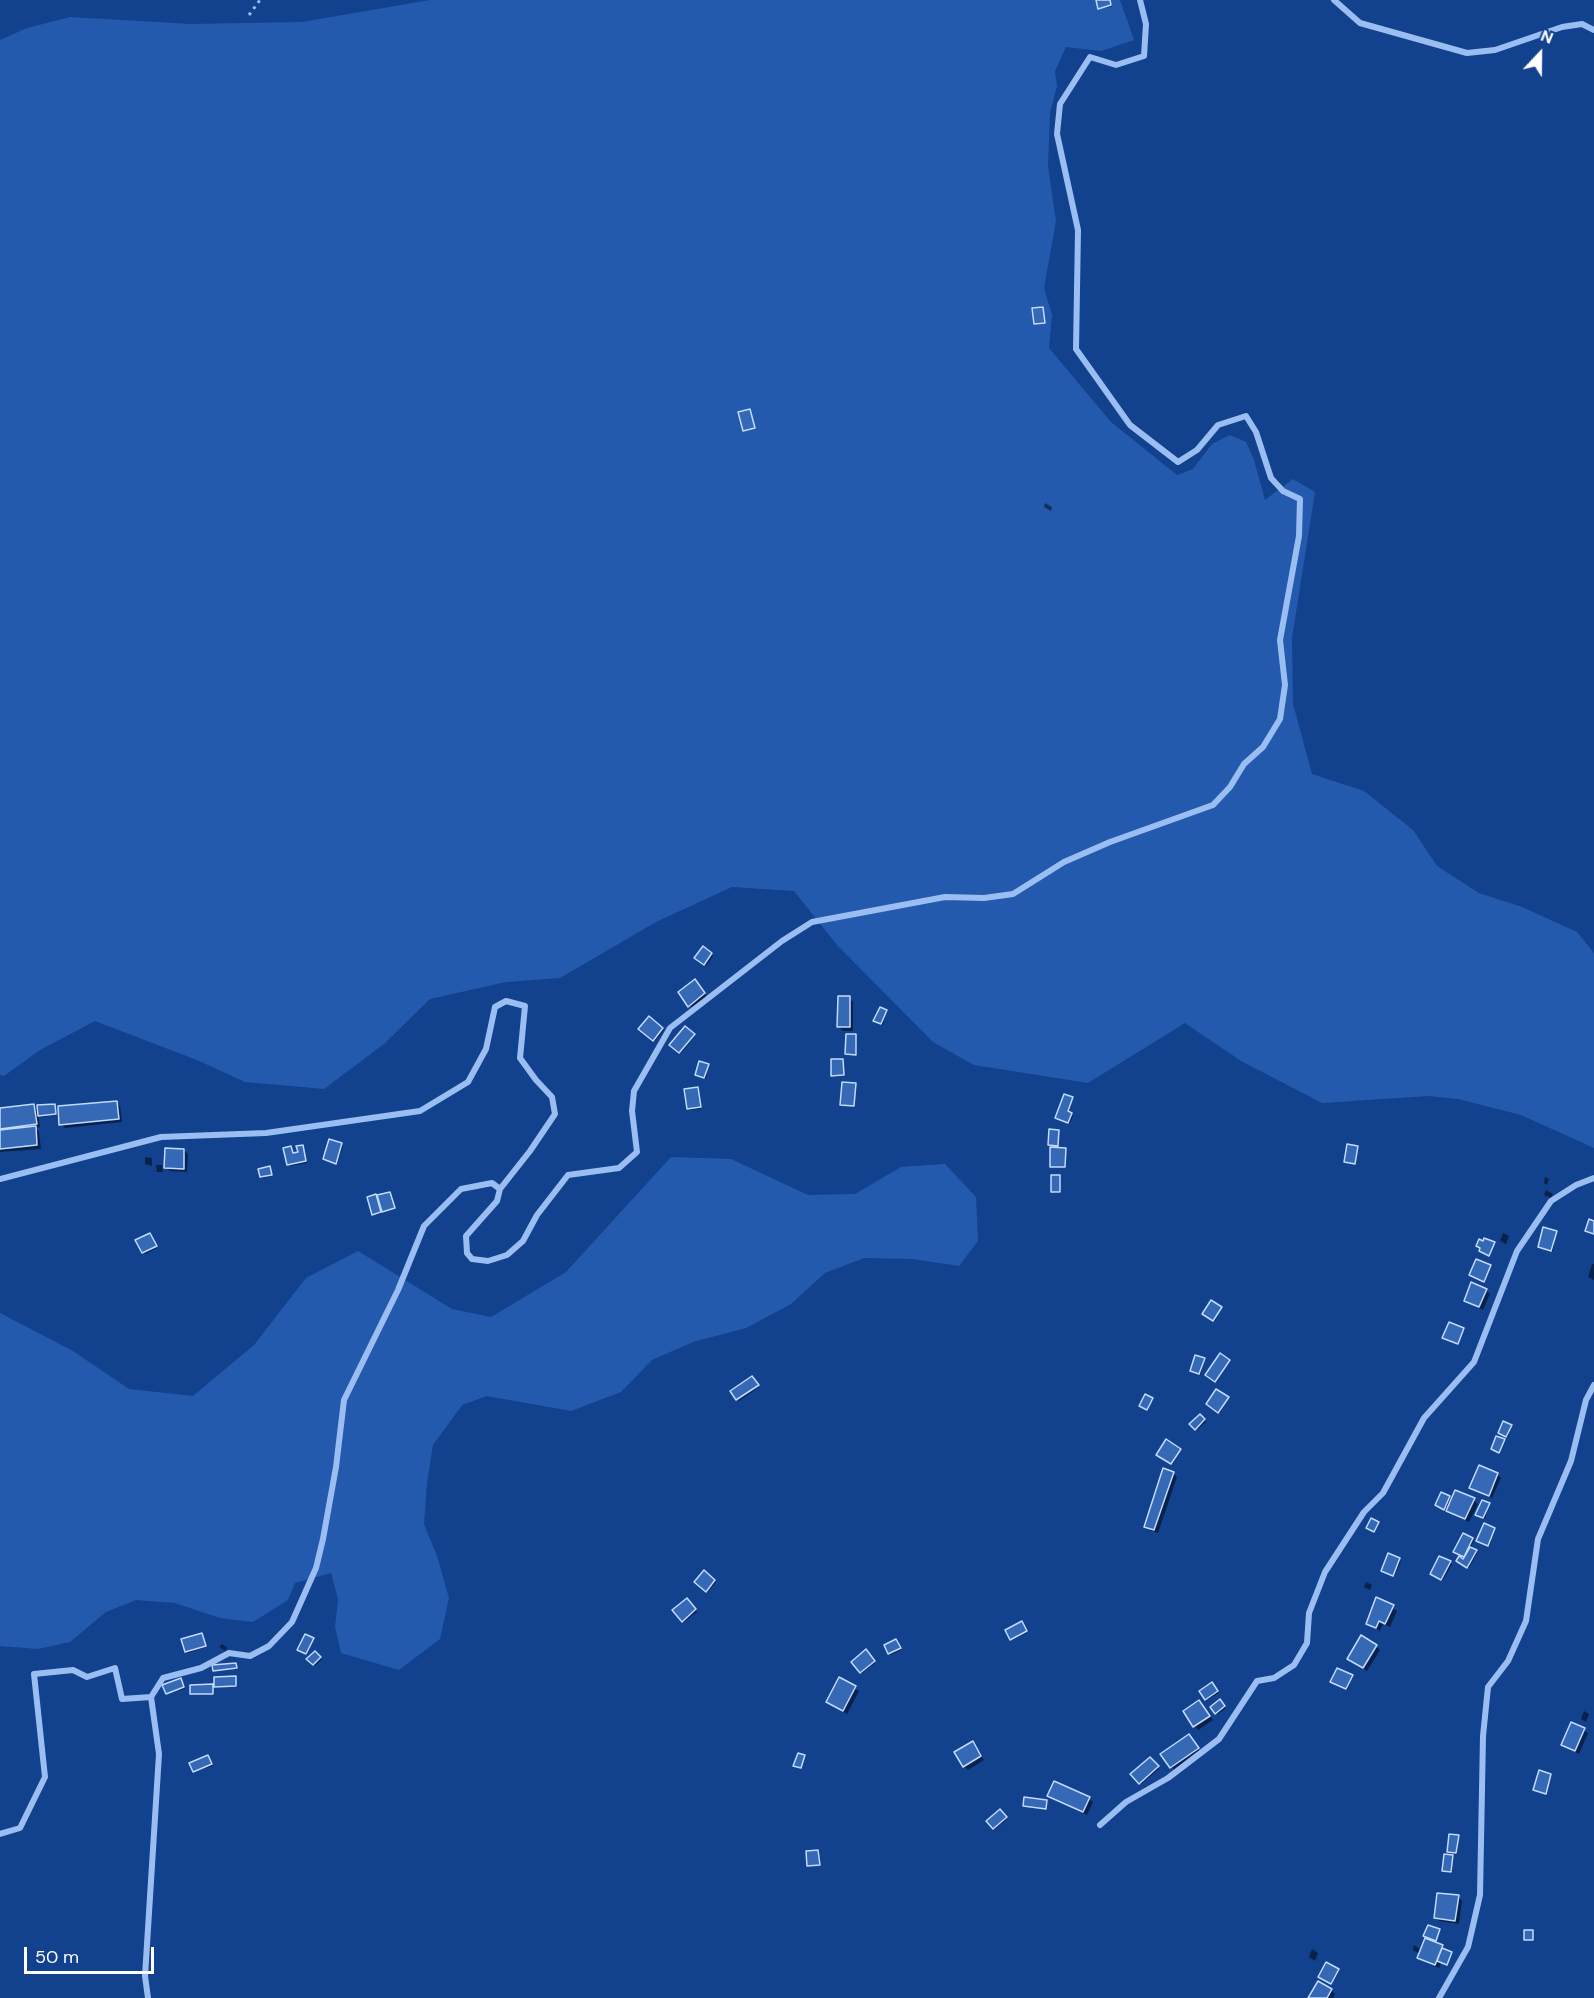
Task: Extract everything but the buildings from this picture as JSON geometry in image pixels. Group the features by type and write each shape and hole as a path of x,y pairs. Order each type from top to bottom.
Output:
{"street":[{"path":"0,1179 161,1137 266,1133 420,1111 468,1082 486,1049 495,1007 506,1001 525,1006 520,1058 552,1097 555,1114 525,1159 500,1189 497,1201 466,1236 467,1254 472,1259 488,1261 507,1255 522,1241 537,1215 568,1175 619,1168 638,1152 632,1111 634,1091 670,1028 735,975 812,922 945,897 984,898 1013,894 1064,862 1110,842 1213,805 1230,787 1244,764 1263,747 1280,719 1285,685 1280,640 1299,536 1300,499 1283,491 1271,478 1256,432 1246,416 1218,424 1197,450 1178,462 1130,425 1076,349 1078,230 1057,134 1060,104 1090,57 1116,64 1144,56 1146,24 1140,0"},
{"path":"1334,0 1360,23 1467,53 1495,50 1562,27 1582,24 1594,30"},
{"path":"1100,1825 1126,1802 1168,1778 1219,1739 1257,1681 1274,1678 1294,1665 1307,1643 1309,1613 1325,1572 1364,1512 1383,1493 1424,1418 1474,1362 1516,1251 1551,1201 1576,1185 1594,1178"},
{"path":"148,1998 145,1977 159,1754 151,1697 164,1678 201,1668 229,1653 250,1656 269,1646 292,1622 316,1568 323,1539 336,1467 344,1400 398,1290 424,1226 446,1201 461,1189 492,1183 500,1189"},
{"path":"1439,1998 1468,1947 1480,1895 1483,1736 1488,1687 1508,1661 1526,1621 1538,1539 1571,1461 1586,1400 1594,1385"},
{"path":"0,1834 20,1828 45,1777 34,1674 73,1670 87,1677 115,1668 122,1699 151,1697"}],"path":[{"path":"249,15 260,0"}],"shaded area":[{"path":"430,0 1120,0 1134,40 1101,51 1066,47 1055,71 1057,86 1050,113 1048,166 1056,221 1044,288 1052,315 1049,348 1111,422 1177,475 1193,469 1212,444 1230,435 1246,442 1254,460 1265,500 1293,479 1315,492 1292,638 1293,704 1312,774 1364,791 1413,830 1437,866 1479,893 1522,907 1577,932 1594,953 1594,1148 1521,1115 1458,1099 1428,1096 1322,1103 1241,1061 1185,1023 1088,1083 974,1065 933,1042 837,945 794,891 732,887 656,922 560,978 506,982 430,999 384,1044 324,1089 245,1082 197,1060 95,1021 40,1050 4,1076 0,1075 0,40 27,28 70,17 190,24 302,22"},
{"path":"671,1157 731,1159 808,1195 855,1194 901,1167 945,1164 976,1197 978,1241 959,1266 912,1259 864,1258 825,1273 791,1304 746,1328 693,1342 652,1360 621,1392 571,1411 487,1396 462,1405 433,1445 427,1483 424,1524 437,1556 449,1598 440,1639 399,1670 341,1653 335,1627 338,1599 331,1573 295,1583 288,1600 253,1622 220,1618 175,1603 136,1600 106,1612 70,1642 38,1649 0,1646 0,1313 73,1351 129,1389 193,1396 254,1345 306,1278 358,1251 452,1309 491,1317 566,1272"}]}
